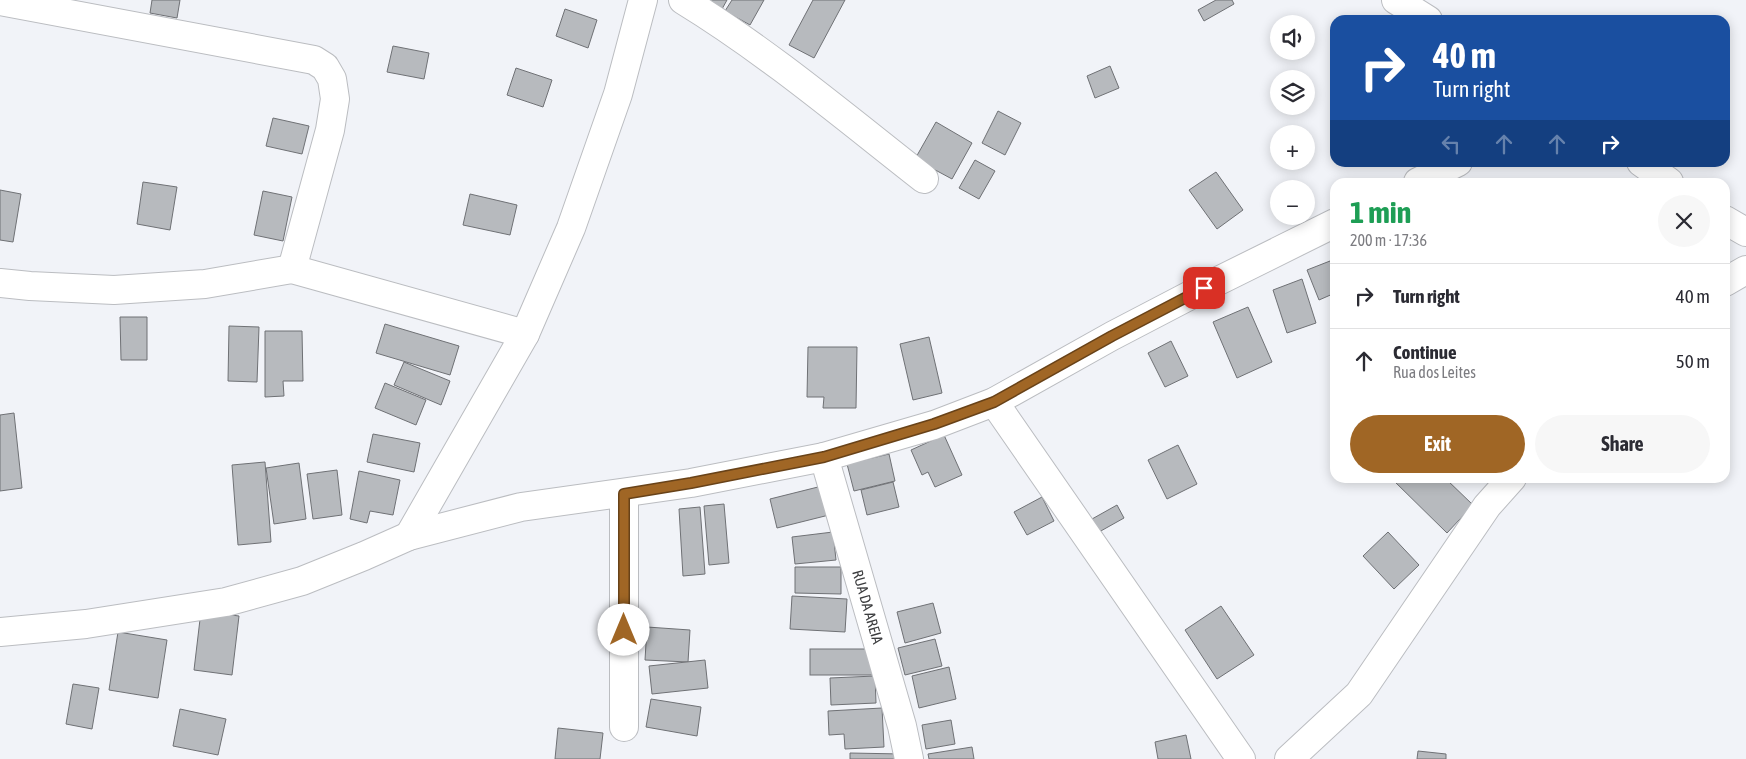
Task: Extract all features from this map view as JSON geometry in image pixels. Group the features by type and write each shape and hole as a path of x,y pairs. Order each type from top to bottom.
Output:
{"street":[{"path":"409,536 525,334 571,228 618,94 644,0"},
{"path":"683,0 709,16 797,79 924,179"},
{"path":"1396,0 1420,15"},
{"path":"0,1 314,60 325,67 332,79 335,99 330,130 292,270"},
{"path":"1426,178 1448,167"},
{"path":"1648,167 1663,178"},
{"path":"1730,223 1746,232"},
{"path":"0,632 86,624 226,602 302,581 409,536 521,507 624,494 691,483 824,457 934,424 994,402 1112,336 1330,225"},
{"path":"0,283 114,290 205,284 292,270 525,334"},
{"path":"1730,279 1746,270"},
{"path":"994,402 1241,759"},
{"name":"RUA DA AREIA","path":"824,457 902,726 909,759"},
{"path":"1289,759 1359,694 1487,506 1508,483"},
{"path":"624,494 624,727"}],"building":[{"path":"152,0 180,0 177,18 150,13"},
{"path":"707,0 727,0 722,9"},
{"path":"732,0 764,0 750,25 725,11"},
{"path":"813,0 845,0 814,58 789,45"},
{"path":"1216,0 1232,0 1234,4 1204,21 1198,10"},
{"path":"565,9 597,20 588,48 556,36"},
{"path":"393,46 429,53 424,79 387,72"},
{"path":"1110,66 1119,88 1095,98 1087,76"},
{"path":"516,68 552,80 543,107 507,95"},
{"path":"998,111 1021,123 1005,155 982,143"},
{"path":"273,118 309,126 302,154 266,146"},
{"path":"936,122 972,143 952,179 915,159"},
{"path":"975,160 995,171 979,199 959,188"},
{"path":"1216,172 1243,210 1217,229 1189,190"},
{"path":"143,182 177,187 170,230 137,224"},
{"path":"0,190 21,194 13,242 0,240"},
{"path":"263,191 292,197 283,241 254,235"},
{"path":"470,194 517,205 510,235 463,225"},
{"path":"1330,261 1330,295 1319,300 1307,270"},
{"path":"1302,279 1316,323 1287,333 1273,290"},
{"path":"1248,307 1272,362 1237,378 1213,322"},
{"path":"120,317 147,317 147,360 121,360"},
{"path":"385,324 459,346 450,375 376,353"},
{"path":"229,326 259,327 257,382 228,381"},
{"path":"265,331 302,331 303,381 283,381 284,396 265,397"},
{"path":"929,337 942,393 913,400 900,344"},
{"path":"1171,341 1188,376 1165,387 1148,353"},
{"path":"808,347 857,347 856,408 823,408 824,397 807,397"},
{"path":"404,362 450,381 441,405 394,385"},
{"path":"385,383 426,400 416,425 375,408"},
{"path":"14,413 22,488 0,491 0,415"},
{"path":"373,434 420,443 414,472 367,462"},
{"path":"944,435 962,475 935,487 928,472 922,475 911,450"},
{"path":"1178,445 1197,484 1167,499 1148,460"},
{"path":"889,454 895,481 854,491 847,464"},
{"path":"265,462 271,542 238,545 232,465"},
{"path":"299,463 306,519 274,524 266,468"},
{"path":"337,470 342,515 313,519 307,474"},
{"path":"359,471 400,480 393,515 370,511 367,523 350,519"},
{"path":"893,482 899,507 867,515 861,490"},
{"path":"1396,483 1450,483 1473,505 1447,533"},
{"path":"822,486 829,515 777,528 770,499"},
{"path":"1042,497 1054,521 1027,535 1014,512"},
{"path":"724,504 729,563 709,565 704,506"},
{"path":"1117,505 1124,518 1099,532 1092,519"},
{"path":"700,507 705,574 683,576 679,509"},
{"path":"833,532 836,560 795,564 792,537"},
{"path":"1388,532 1419,565 1394,589 1363,556"},
{"path":"795,567 841,567 841,594 795,593"},
{"path":"792,596 847,599 845,632 790,629"},
{"path":"933,603 941,633 905,643 897,612"},
{"path":"1221,606 1254,655 1217,679 1185,630"},
{"path":"201,611 239,616 232,675 194,670"},
{"path":"647,627 690,630 688,662 645,660"},
{"path":"118,632 167,640 158,698 109,690"},
{"path":"935,639 942,666 905,675 898,648"},
{"path":"810,649 873,649 873,675 810,675"},
{"path":"705,660 708,688 652,694 649,666"},
{"path":"949,667 956,699 919,708 912,676"},
{"path":"875,676 876,703 831,705 830,678"},
{"path":"73,684 99,688 92,729 66,724"},
{"path":"651,699 701,707 697,736 646,727"},
{"path":"882,708 884,747 845,749 844,734 829,735 828,711"},
{"path":"180,709 226,719 218,755 173,746"},
{"path":"951,720 955,744 926,749 922,725"},
{"path":"558,728 603,733 600,759 555,759"},
{"path":"1186,735 1191,759 1158,759 1155,742"},
{"path":"972,747 974,759 929,759 928,754"},
{"path":"1418,751 1446,754 1446,759 1417,759"},
{"path":"850,753 902,754 902,759 850,759"}],"route":[{"path":"624,630 624,494 824,457 934,424 994,402 1112,336 1204,288"}]}
